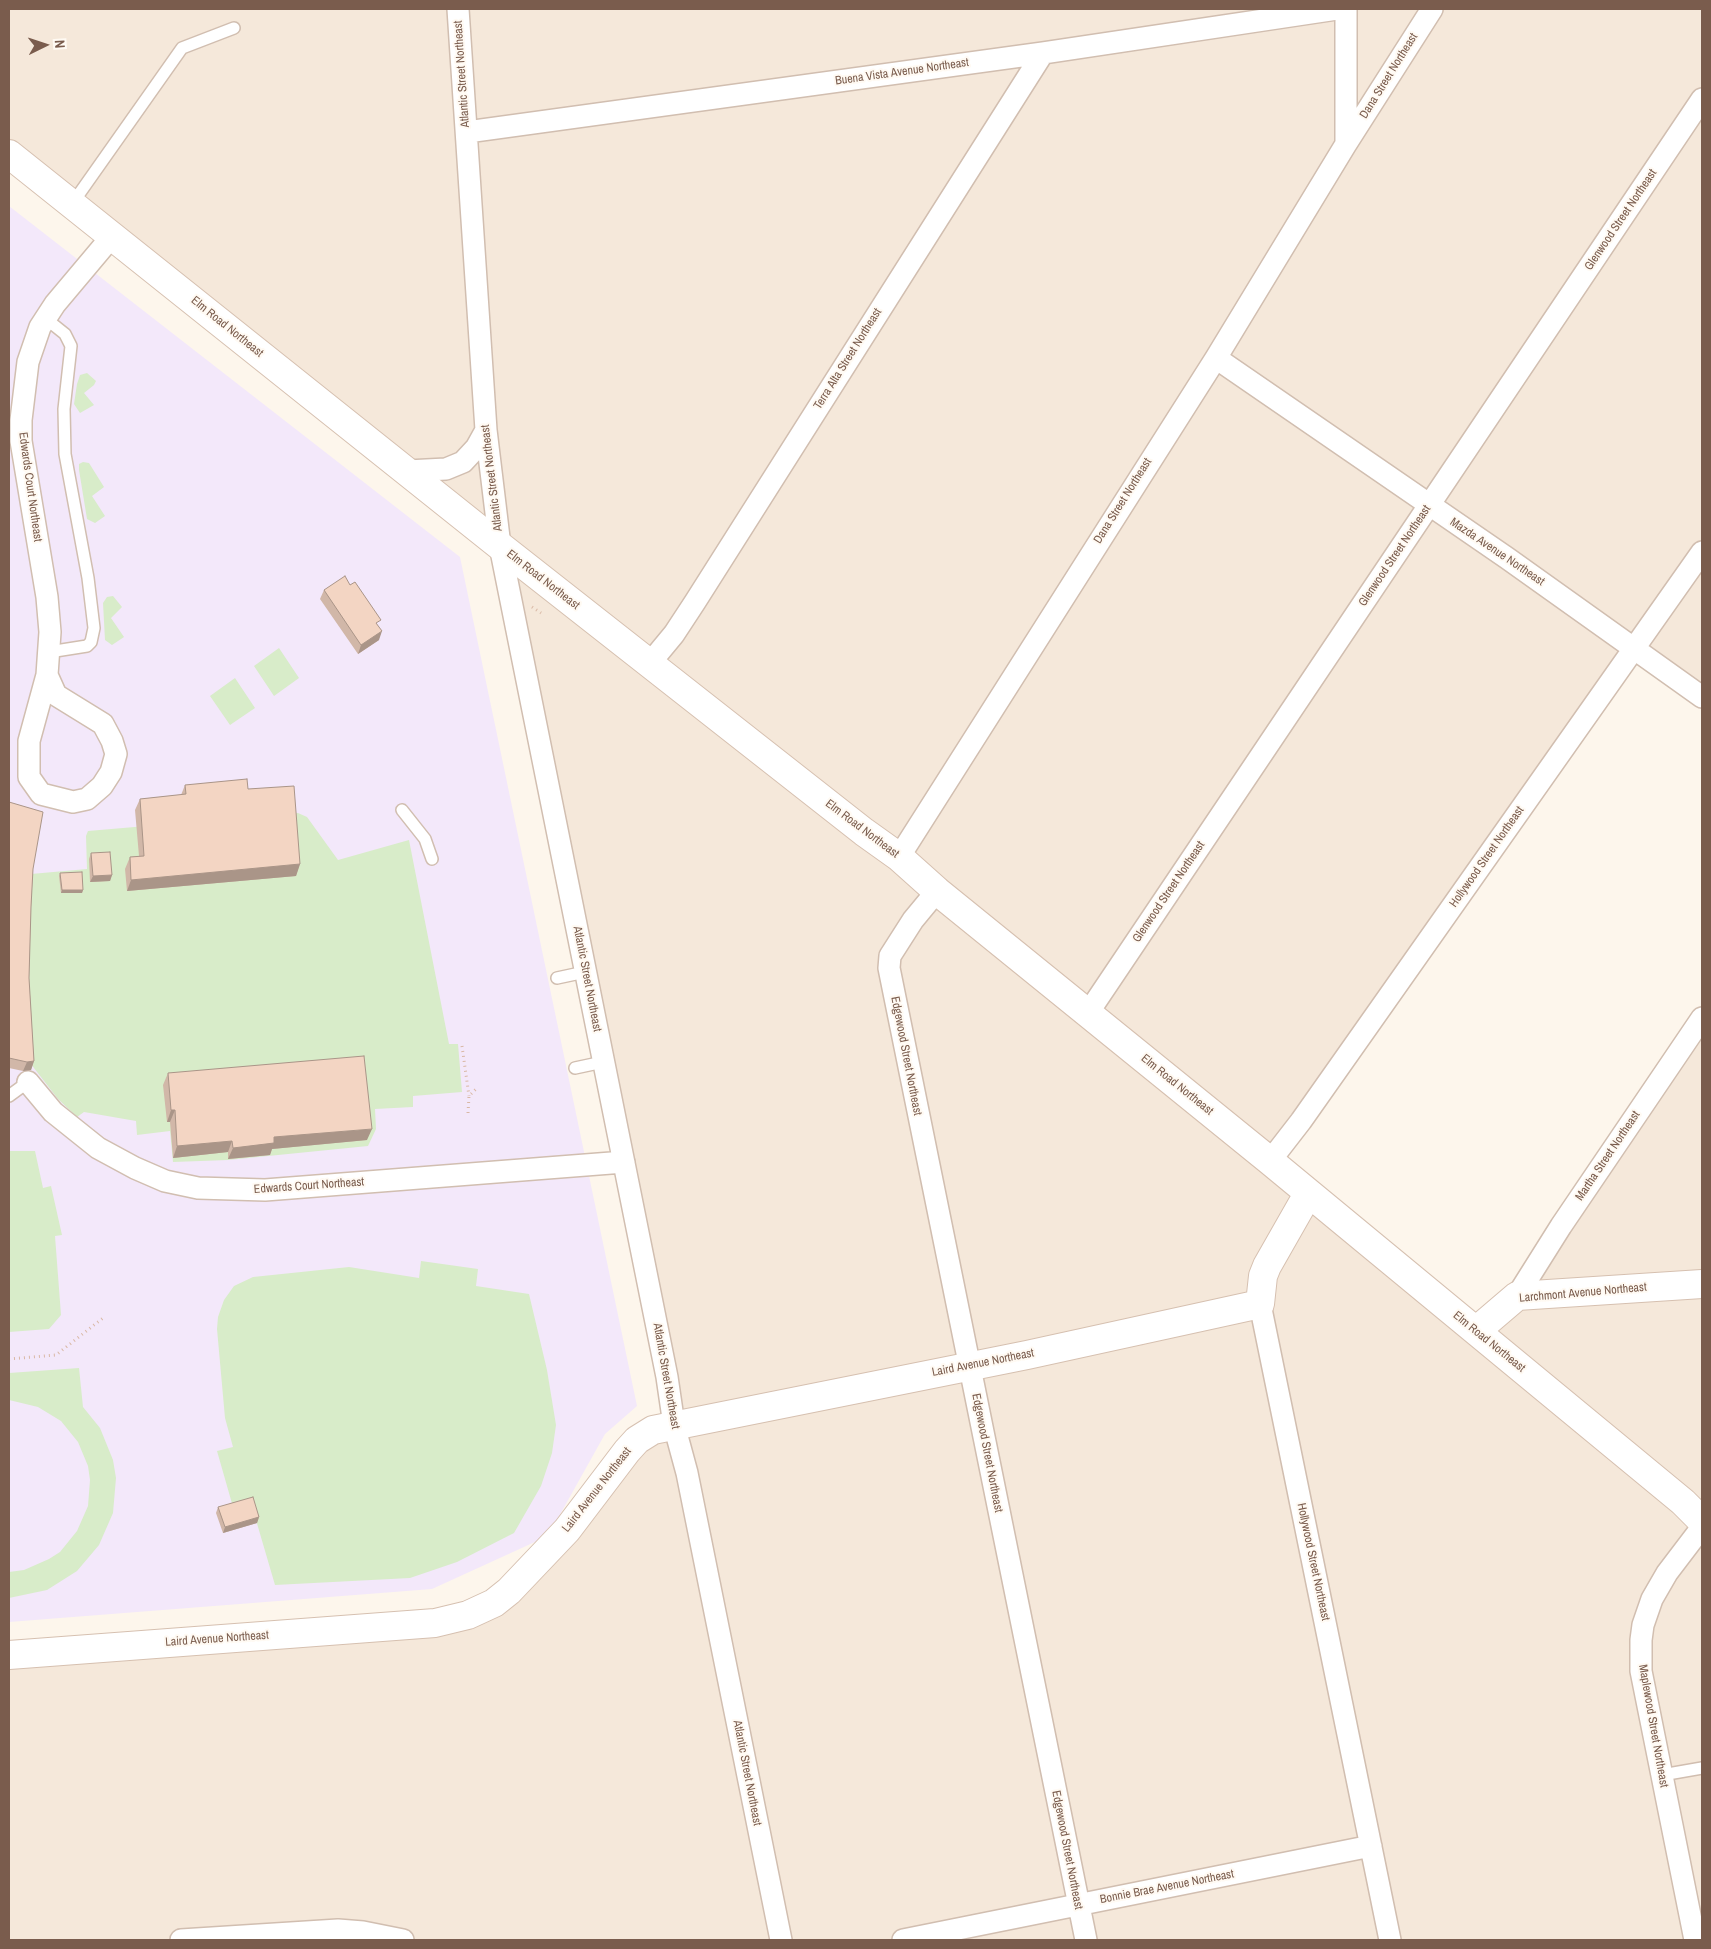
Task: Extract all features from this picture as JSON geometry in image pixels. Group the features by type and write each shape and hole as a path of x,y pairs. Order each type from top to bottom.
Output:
{"main road":[{"name":"Elm Road Northeast","path":"9,154 113,235 500,546 864,832 899,857 1683,1502 1702,1521"},
{"name":"Hollywood Street Northeast","path":"1260,1304 1263,1276 1267,1266 1308,1194"},
{"name":"Larchmont Avenue Northeast","path":"1476,1331 1517,1296 1702,1284"},
{"name":"Laird Avenue Northeast","path":"9,1655 435,1623 468,1615 494,1603 509,1592 567,1530 637,1440 653,1430 969,1366 1260,1304"}],"street":[{"name":"Atlantic Street Northeast","path":"458,9 486,430 500,546 667,1376 674,1425 686,1472 781,1940"},
{"name":"Buena Vista Avenue Northeast","path":"466,132 1043,53 1337,9"},
{"name":"Dana Street Northeast","path":"1346,9 1346,144"},
{"name":"Dana Street Northeast","path":"899,857 1216,358 1346,144 1432,9"},
{"name":"Terra Alta Street Northeast","path":"650,663 674,634 695,602 1043,53"},
{"name":"Glenwood Street Northeast","path":"1088,1013 1702,99"},
{"name":"Edwards Court Northeast","path":"46,676 56,695 103,724 112,741 116,754 111,772 102,786 87,799 73,802 41,794 29,778 29,741 46,676 48,652 47,597 21,441 22,402 28,362 34,342 45,318 113,235"},
{"name":"Mazda Avenue Northeast","path":"1216,358 1428,506 1507,558 1702,697"},
{"path":"407,471 446,469 463,462 476,448 486,430"},
{"name":"Hollywood Street Northeast","path":"1270,1161 1301,1121 1702,552"},
{"name":"Edgewood Street Northeast","path":"938,891 913,920 890,956 889,968 1086,1940"},
{"name":"Martha Street Northeast","path":"1517,1296 1560,1226 1702,1018"},
{"name":"Edwards Court Northeast","path":"28,1082 53,1112 98,1148 135,1168 166,1181 198,1188 265,1190 624,1162"},
{"name":"Hollywood Street Northeast","path":"1260,1304 1390,1940"},
{"name":"Maplewood Street Northeast","path":"1695,1940 1641,1671 1643,1625 1652,1599 1667,1573 1702,1527"},
{"name":"Bonnie Brae Avenue Northeast","path":"904,1940 1371,1846"},
{"path":"181,1940 338,1930 363,1932 403,1940"}],"lane":[{"path":"72,204 182,48 234,28"},
{"path":"45,318 65,334 71,346 64,409 65,454 90,586 94,628 92,642 88,646 48,652"},
{"path":"402,810 425,839 432,859"},
{"path":"556,978 585,972"},
{"path":"575,1068 603,1062"},
{"path":"9,1096 28,1082"},
{"path":"1662,1775 1702,1768"}],"path":[{"path":"532,607 541,613"},
{"path":"462,1046 469,1096 468,1113"},
{"path":"469,1096 477,1088"},
{"path":"9,1359 56,1355 103,1318"}],"shaded area":[{"path":"9,9 1702,9 1702,697 1635,649 1270,1161 1476,1331 1517,1296 1702,1022 1702,1940 9,1940 9,1655 468,1615 668,1426 500,546 9,154"},
{"path":"9,206 460,557 637,1406 605,1434 548,1536 432,1589 9,1622"}],"green space":[{"path":"87,373 96,381 84,393 94,405 80,413 74,404 77,384 80,375"},
{"path":"83,462 89,463 104,487 92,496 105,516 95,523 87,519 79,470 79,464"},
{"path":"113,596 122,607 111,618 124,637 112,645 105,640 103,603 107,597"},
{"path":"279,648 299,678 274,696 254,666"},
{"path":"235,678 255,708 230,725 210,696"},
{"path":"298,813 307,817 338,860 409,840 449,1044 458,1044 462,1092 413,1096 413,1107 375,1109 376,1129 368,1146 228,1160 173,1162 170,1131 137,1135 136,1121 84,1112 77,1117 58,1099 27,1059 24,1011 31,874 87,869 86,836 88,831"},
{"path":"9,1151 35,1151 43,1188 51,1186 62,1235 55,1236 61,1315 49,1329 9,1332"},
{"path":"421,1261 478,1269 476,1286 529,1294 547,1370 556,1425 552,1453 541,1486 514,1533 457,1562 410,1578 275,1585 251,1503 233,1507 217,1451 233,1447 225,1418 217,1329 218,1317 224,1300 234,1286 253,1277 349,1267 419,1278"},
{"path":"79,1368 83,1407 100,1428 113,1460 116,1478 113,1513 99,1545 77,1571 47,1590 9,1598 9,1572 24,1570 49,1559 60,1552 77,1531 88,1506 90,1480 88,1466 78,1442 61,1421 38,1407 9,1400 9,1373"}],"building":[{"path":"345,576 350,585 355,582 381,620 376,623 382,631 361,645 324,590"},
{"path":"247,779 248,789 294,786 300,864 131,880 130,857 144,856 140,799 186,794 185,785"},
{"path":"9,802 43,812 33,869 31,907 29,978 34,1061 27,1062 9,1058"},
{"path":"110,852 112,875 93,876 91,853"},
{"path":"82,872 83,890 62,890 60,873"},
{"path":"364,1056 372,1129 274,1137 274,1143 233,1148 232,1141 177,1146 175,1110 171,1110 168,1073"},
{"path":"253,1497 259,1517 225,1527 218,1507"}]}
